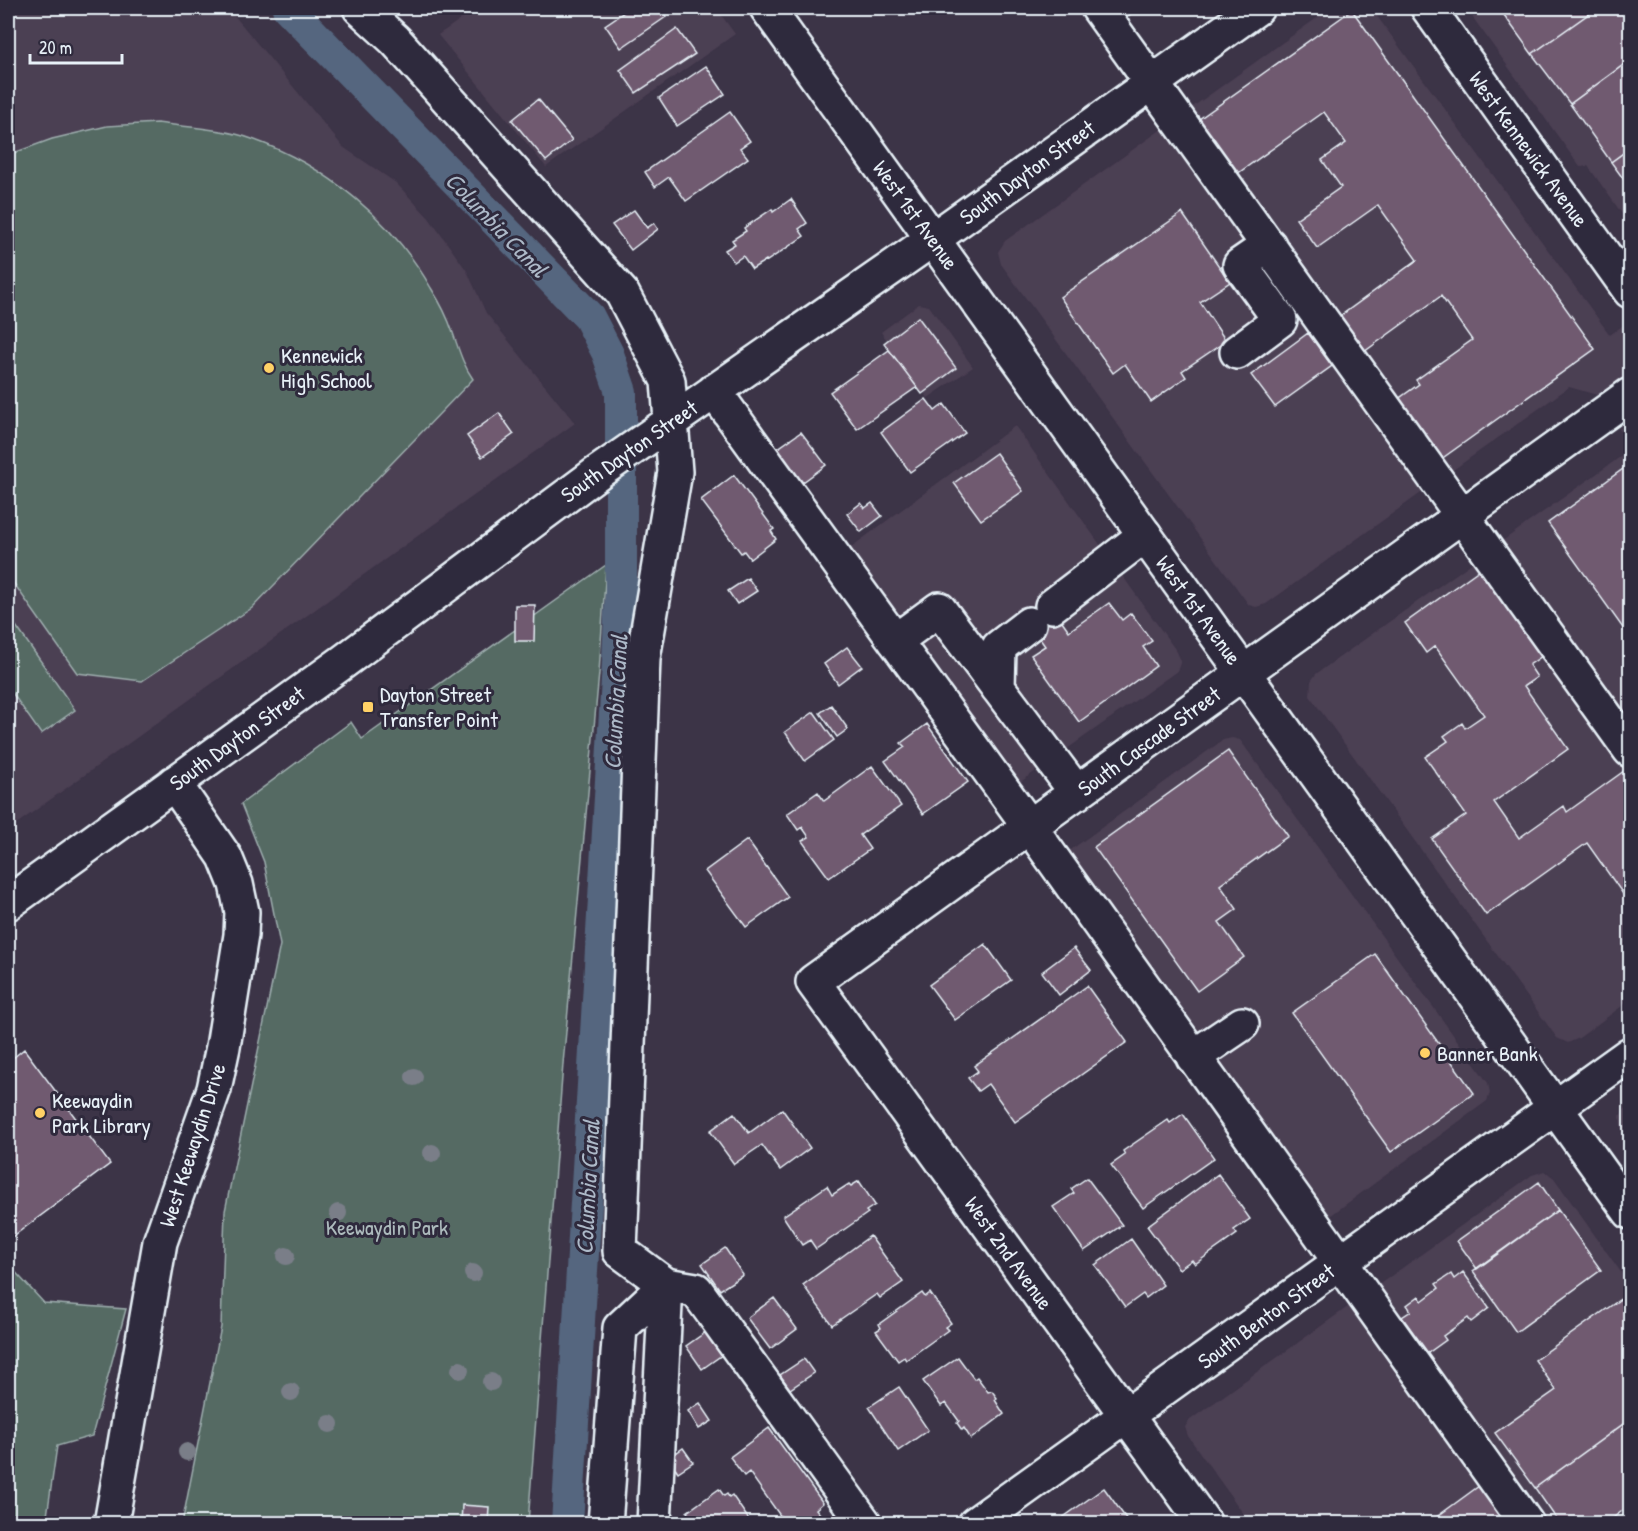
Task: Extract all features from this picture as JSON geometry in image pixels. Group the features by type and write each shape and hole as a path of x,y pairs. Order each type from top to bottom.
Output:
{"street":[{"path":"360,8 395,40 622,293 668,381 662,428 675,472 643,658 620,1251 666,1285 696,1290 865,1524"},
{"name":"West 1st Avenue","path":"767,8 1630,1212"},
{"path":"1098,8 1630,750"},
{"name":"South Dayton Street","path":"8,903 343,662 600,471 933,239 1257,8"},
{"name":"West Kennewick Avenue","path":"1428,8 1630,291"},
{"path":"1237,352 1281,320 1240,265 1269,245"},
{"path":"714,391 1030,827 1527,1524"},
{"name":"South Cascade Street","path":"813,981 1630,395"},
{"path":"998,688 999,647 1145,535"},
{"path":"895,641 939,609 1077,793"},
{"name":"West Keewaydin Drive","path":"111,1524 160,1242 214,1089 224,1047 241,935 242,912 225,857 174,783"},
{"name":"West 2nd Avenue","path":"813,981 1205,1524"},
{"path":"1193,1057 1242,1024"},
{"name":"South Benton Street","path":"975,1524 1630,1054"},
{"path":"605,1524 620,1329 666,1285"},
{"path":"654,1524 666,1285"}],"shaded area":[{"name":"Kennewick High School","path":"8,8 228,8 343,147 396,183 429,218 467,271 486,313 575,423 8,830"},
{"path":"477,8 716,8 735,34 546,167 438,35"},
{"path":"1331,8 1371,8 1610,335 1629,321 1630,373 1597,395 1569,387 1266,604 1256,607 1249,605 1001,264 998,252 1005,241"},
{"path":"1466,8 1630,8 1630,225 1588,166 1580,167"},
{"path":"919,304 929,306 973,367 928,398 881,332"},
{"path":"1630,420 1630,444 1619,429"},
{"path":"1015,426 1177,652 1181,661 1177,671 995,800 827,565"},
{"path":"1630,450 1630,1000 1579,1038 1568,1043 1557,1038 1310,696 1311,681 1316,674"},
{"path":"1232,738 1240,740 1488,1083 1490,1093 1487,1101 1308,1232 1043,870 1223,740"},
{"path":"1630,1105 1630,1141 1621,1127 1620,1116"},
{"path":"1545,1171 1554,1178 1630,1285 1630,1523 1250,1523 1188,1436 1185,1427 1190,1420 1532,1175"}],"green space":[{"name":"Kennewick High School","path":"157,123 218,131 252,139 306,164 355,198 377,218 415,263 443,310 464,363 473,379 252,608 142,681 77,673 8,575 8,155 52,139 107,126"},
{"name":"Keewaydin Park","path":"606,565 599,673 563,1064 528,1523 182,1524 221,1327 225,1211 280,945 264,862 241,804 351,722 362,739"},
{"path":"16,626 75,710 41,734 8,687 8,632"},
{"path":"8,1264 44,1303 126,1309 92,1436 57,1446 46,1523 8,1523"}],"building":[{"path":"630,8 668,8 670,10 665,14 666,17 621,48 605,25"},
{"path":"1117,8 1139,8 1125,18"},
{"path":"1499,8 1597,8 1532,54"},
{"path":"1597,8 1630,8 1630,60 1570,104 1532,54"},
{"path":"1352,10 1595,349 1437,462 1394,402 1419,384 1416,380 1472,340 1441,296 1357,357 1332,322 1417,260 1378,205 1317,248 1296,219 1341,187 1322,160 1346,143 1324,112 1234,176 1195,122"},
{"path":"677,29 695,54 636,93 620,70"},
{"path":"1630,60 1630,148 1611,162 1570,104"},
{"path":"706,66 725,94 677,126 659,98"},
{"path":"538,99 572,140 546,161 512,120"},
{"path":"730,112 750,141 740,148 748,158 686,201 669,177 655,187 645,172"},
{"path":"1630,148 1630,188 1611,162"},
{"path":"791,199 807,223 799,229 804,236 752,269 743,256 734,262 725,250 735,244 732,240 746,231 744,228"},
{"path":"634,210 647,228 654,223 658,229 631,250 612,225"},
{"path":"1182,213 1230,282 1200,302 1226,341 1182,371 1186,377 1151,402 1125,364 1113,373 1060,297"},
{"path":"918,317 956,368 922,394 884,343"},
{"path":"1308,333 1332,366 1275,407 1251,375"},
{"path":"889,350 917,387 857,429 830,392"},
{"path":"926,399 935,411 944,404 965,433 910,472 881,432"},
{"path":"499,413 514,434 482,457 467,436"},
{"path":"801,432 826,465 799,485 774,451"},
{"path":"996,453 1023,491 981,520 954,483"},
{"path":"1630,464 1630,638 1548,523"},
{"path":"734,475 774,529 771,531 776,539 750,559 744,551 741,553 701,500"},
{"path":"861,503 865,508 872,503 882,516 861,532 847,514"},
{"path":"1483,567 1545,654 1529,665 1537,677 1524,686 1568,749 1494,802 1519,838 1564,806 1567,812 1624,771 1630,780 1630,904 1587,843 1486,915 1432,839 1466,815 1425,757 1448,741 1444,736 1462,723 1465,728 1484,715 1435,646 1426,653 1405,623"},
{"path":"748,578 757,591 737,604 728,591"},
{"path":"1048,601 1069,631 1109,603 1122,620 1131,613 1152,641 1143,647 1156,666 1079,722 1031,655 1045,646 1025,618"},
{"path":"515,605 535,605 534,641 515,641"},
{"path":"847,647 862,666 838,684 824,664"},
{"path":"831,705 848,729 837,737 820,713"},
{"path":"814,712 834,740 805,761 785,732"},
{"path":"927,724 968,782 923,814 885,761 905,747 901,743"},
{"path":"1228,751 1288,836 1220,885 1237,909 1219,922 1244,957 1197,991 1094,847"},
{"path":"872,766 901,806 860,835 870,849 829,878 802,841 809,837 802,827 798,830 787,814 818,792 824,801"},
{"path":"747,840 788,897 746,927 705,871"},
{"path":"985,944 1011,980 955,1020 929,985"},
{"path":"1074,948 1091,970 1059,995 1042,972"},
{"path":"1375,954 1474,1093 1391,1152 1292,1013"},
{"path":"1087,986 1127,1042 1015,1122 988,1084 978,1091 968,1078 978,1071 974,1066"},
{"name":"Keewaydin Park Library","path":"24,1049 110,1164 8,1240 8,1062"},
{"path":"782,1109 810,1148 780,1170 762,1145 734,1164 710,1131 734,1113 749,1133"},
{"path":"1183,1114 1214,1158 1143,1208 1111,1165 1125,1155 1123,1151 1168,1120 1170,1123"},
{"path":"1218,1174 1250,1219 1234,1230 1237,1234 1195,1264 1192,1260 1179,1269 1147,1226"},
{"path":"1087,1178 1122,1225 1084,1251 1053,1207 1074,1193 1071,1189"},
{"path":"859,1181 875,1205 866,1211 868,1213 816,1249 810,1240 802,1245 783,1216 827,1186 832,1195 849,1184 851,1186"},
{"path":"1539,1182 1558,1210 1477,1269 1457,1241"},
{"path":"1558,1210 1601,1270 1516,1332 1473,1271"},
{"path":"870,1236 903,1282 880,1298 877,1294 832,1325 803,1285"},
{"path":"1131,1239 1163,1285 1146,1298 1143,1294 1125,1307 1095,1265"},
{"path":"725,1248 743,1275 720,1290 702,1264"},
{"path":"1463,1272 1489,1308 1471,1322 1468,1318 1443,1336 1446,1340 1428,1353 1402,1317 1411,1311 1407,1305 1419,1296 1422,1301 1439,1288 1436,1284 1451,1274 1454,1279"},
{"path":"922,1293 925,1297 930,1293 951,1323 945,1327 948,1330 906,1360 904,1357 898,1361 876,1331 881,1328 879,1324"},
{"path":"774,1298 797,1329 770,1349 747,1318"},
{"path":"1622,1298 1630,1309 1630,1419 1535,1488 1495,1433 1556,1390 1535,1360"},
{"path":"713,1327 729,1350 702,1369 686,1346"},
{"path":"958,1357 974,1379 977,1377 988,1392 992,1391 1004,1414 971,1439 964,1428 962,1430 957,1423 959,1421 946,1403 941,1406 923,1381"},
{"path":"804,1359 814,1373 790,1389 780,1375"},
{"path":"899,1387 928,1430 898,1451 869,1407"},
{"path":"700,1403 712,1421 699,1429 688,1411"},
{"path":"1630,1419 1630,1505 1605,1524 1560,1524 1535,1488"},
{"path":"769,1428 823,1503 816,1509 820,1514 807,1524 803,1524 800,1520 795,1524 786,1524 749,1472 744,1476 730,1457"},
{"path":"683,1448 693,1462 678,1472 669,1458"},
{"path":"1479,1486 1506,1524 1427,1524"},
{"path":"1104,1488 1130,1524 1054,1524"},
{"path":"719,1489 724,1496 732,1495 752,1524 695,1524 687,1512"},
{"path":"462,1505 489,1507 488,1524 461,1524"}],"waterway":[{"name":"Columbia Canal","path":"288,8 589,317 608,354 621,392 621,593 618,662 567,1524"}],"place":[{"name":"Kennewick High School","path":"269,368"},
{"name":"Dayton Street Transfer Point","path":"368,707"},
{"name":"Banner Bank","path":"1425,1053"},
{"name":"Keewaydin Park Library","path":"40,1113"}]}
